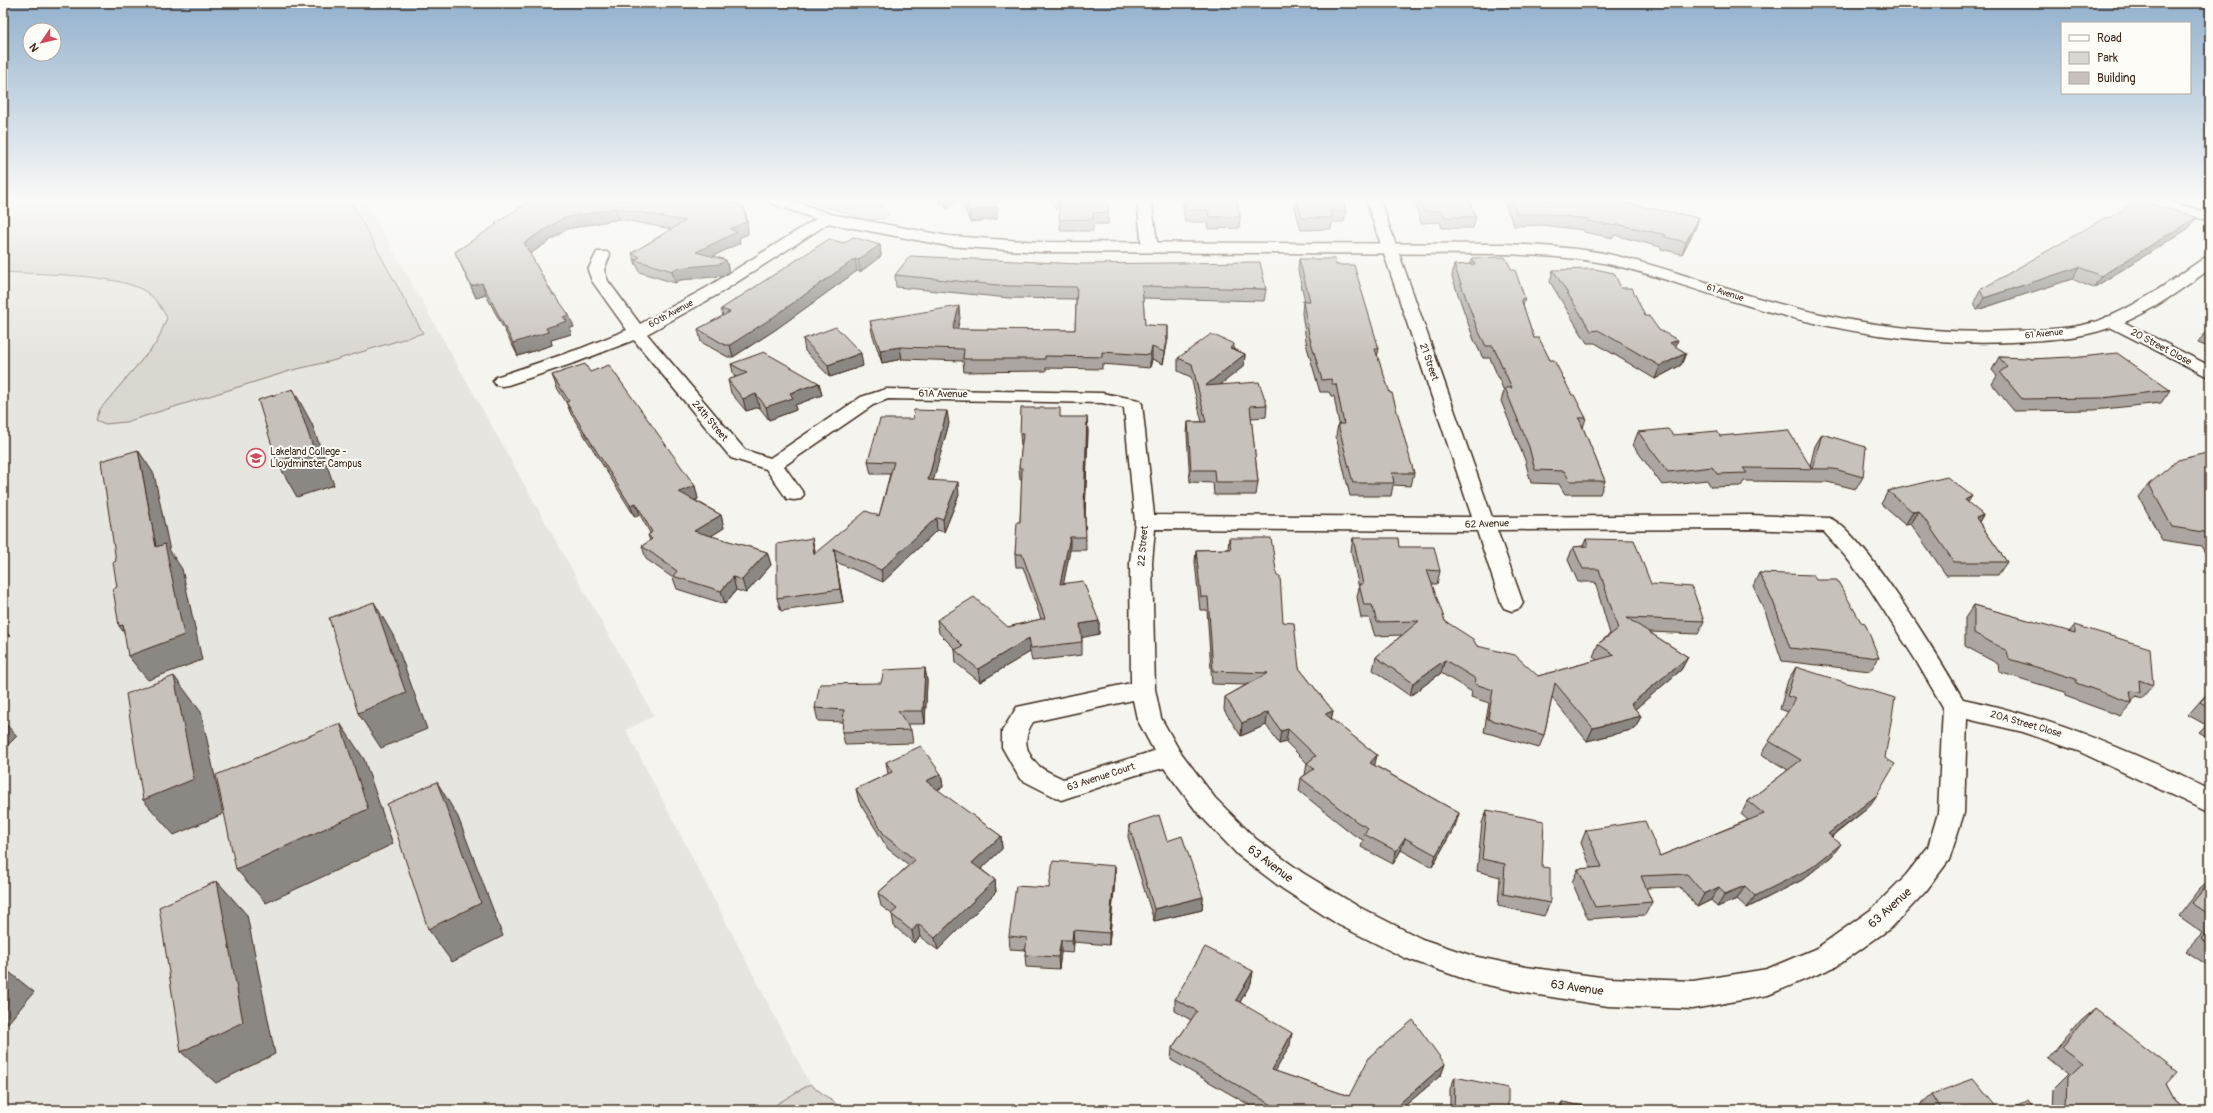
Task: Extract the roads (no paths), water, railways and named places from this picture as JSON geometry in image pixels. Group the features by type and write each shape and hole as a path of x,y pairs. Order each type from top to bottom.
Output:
{"street":[{"name":"60th Avenue","path":"502,381 597,349 638,331 691,304 773,252"},
{"name":"21 Street","path":"1390,252 1512,603"},
{"name":"61 Avenue","path":"1546,252 1608,259 1754,303 1867,328 1931,336 1988,339 2052,335 2102,325 2128,314 2210,261"},
{"name":"24th Street","path":"602,255 596,270 600,281 638,331 648,347 738,454 773,465"},
{"name":"20 Street Close","path":"2112,321 2210,373"},
{"name":"61A Avenue","path":"773,465 867,401 886,394 1102,398 1133,404"},
{"name":"22 Street","path":"1133,404 1145,522 1141,562 1143,689"},
{"path":"773,465 794,494"},
{"name":"62 Avenue","path":"1145,522 1485,524 1749,522 1829,525 1847,542 1863,562 1930,660 1955,707"},
{"name":"63 Avenue","path":"1143,689 1149,720 1170,757 1206,805 1247,847 1293,881 1350,916 1415,949 1473,969 1526,980 1608,992 1693,995 1768,982 1827,957 1882,918 1916,883 1940,852 1951,813 1955,707"},
{"name":"63 Avenue Court","path":"1143,689 1025,714 1014,731 1014,747 1029,772 1061,790 1136,765 1170,757"},
{"name":"20A Street Close","path":"1955,707 2011,718 2059,733 2153,773 2210,802"}],"place":[{"name":"Lakeland College - Lloydminster Campus","path":"256,458"}]}
